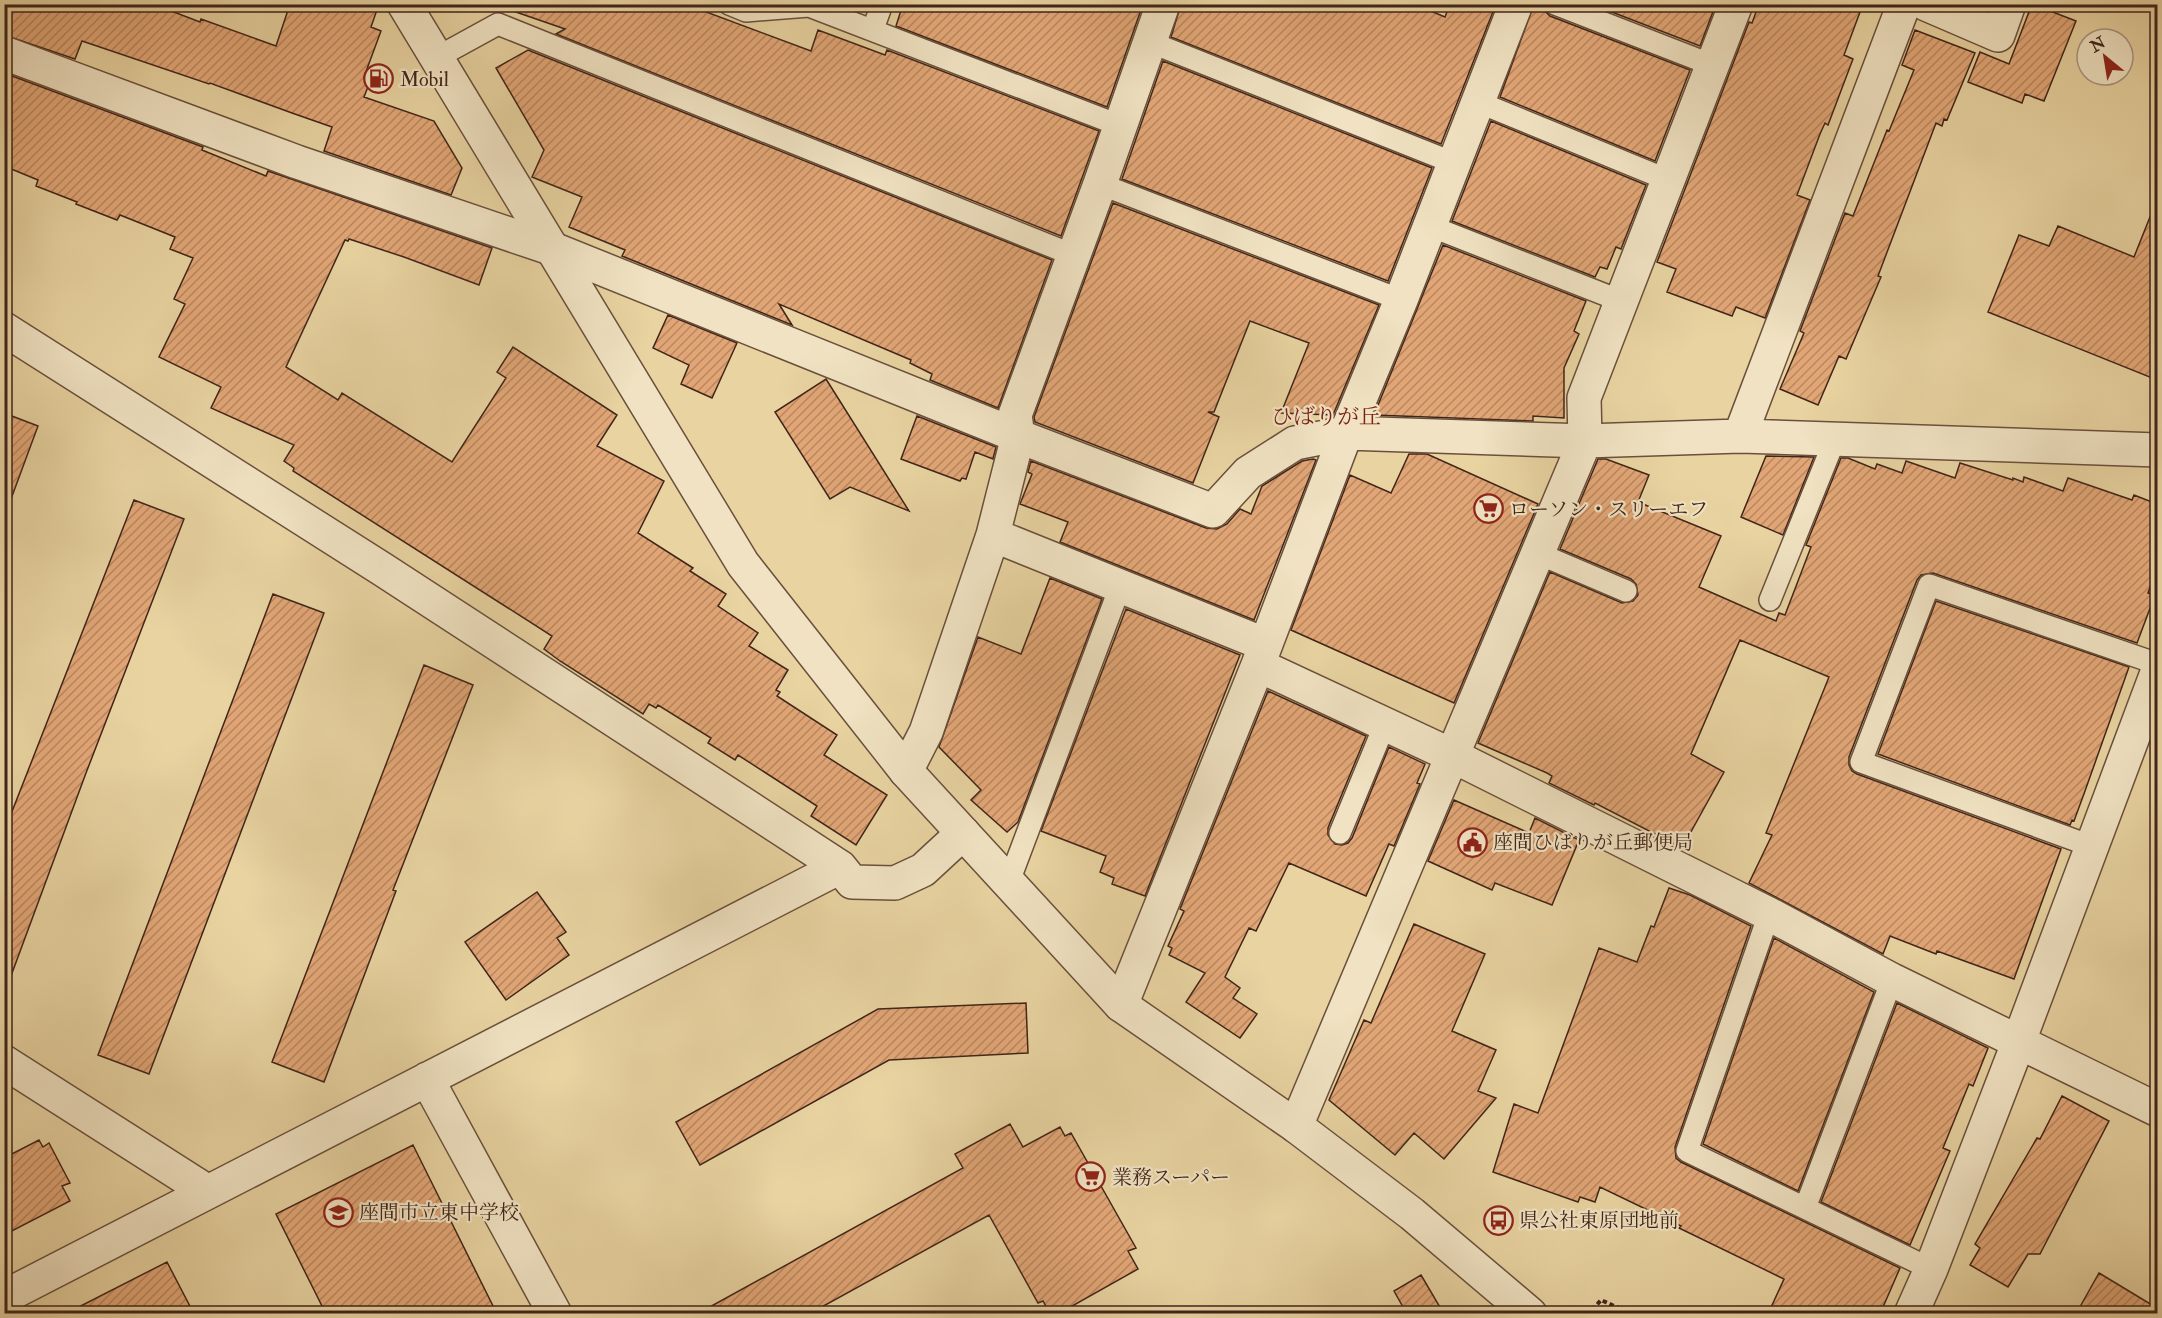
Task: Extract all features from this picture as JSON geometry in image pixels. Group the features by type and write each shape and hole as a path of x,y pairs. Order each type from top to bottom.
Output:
{"street":[{"path":"1121,1005 1516,4"},
{"path":"1296,1126 1585,441 1584,398 1736,4"},
{"path":"1740,436 1904,4"},
{"path":"1926,4 1998,35 2010,4"},
{"path":"906,771 926,732 993,535 1018,436 1015,415 1163,5"},
{"path":"407,6 436,58 743,564 906,771 1121,1005 1296,1126 1412,1214 1530,1314"},
{"path":"4,53 297,162 553,249 1018,436 1213,511 1248,473 1295,443 1346,433 1585,441 1740,436 2157,450"},
{"path":"4,329 382,568 840,867 852,882 895,883 923,870 963,833"},
{"path":"993,535 1120,586 1261,655 1385,724 1769,914 1892,980 2157,1110"},
{"path":"1911,1314 1931,1269 2091,846 2154,689"},
{"path":"4,1297 840,867"},
{"path":"4,1062 208,1192"},
{"path":"427,1079 555,1314"}],"lane":[{"path":"729,4 746,11 809,6 1121,126"},
{"path":"873,29 882,4"},
{"path":"1555,4 1712,65"},
{"path":"436,58 498,24 1073,255"},
{"path":"1150,42 1454,163"},
{"path":"1478,102 1668,180"},
{"path":"1100,184 1401,300"},
{"path":"1430,226 1621,301"},
{"path":"1770,600 1835,439"},
{"path":"1537,553 1626,591"},
{"path":"2091,846 1860,762 1929,585 2157,664"},
{"path":"1008,884 1120,586"},
{"path":"1340,833 1385,724"},
{"path":"1769,914 1687,1151 1931,1269"},
{"path":"1805,1208 1892,980"}],"path":[{"path":"1602,1314 1594,1308 1601,1300 1632,1314"}],"building":[{"path":"4,4 153,4 200,22 201,19 276,46 290,4 379,4 371,27 381,31 364,77 371,79 364,97 434,121 462,168 451,195 324,151 332,127 210,83 82,41 75,59 4,35"},
{"path":"511,4 685,4 811,51 818,30 885,55 887,50 1099,131 1061,236 556,34 565,29 510,10"},
{"path":"903,4 1143,4 1107,107 896,26"},
{"path":"1181,4 1414,4 1445,17 1450,4 1496,4 1441,144 1171,37"},
{"path":"1534,4 1542,4 1550,16 1690,70 1655,161 1500,97"},
{"path":"1591,4 1704,4 1714,9 1700,46"},
{"path":"1759,4 1863,4 1844,55 1853,59 1828,125 1825,123 1820,134 1797,195 1810,200 1765,318 1736,307 1732,316 1667,292 1676,269 1657,262 1749,22 1752,23"},
{"path":"2032,4 2076,21 2044,101 2025,94 2022,103 1968,82 1980,52 2009,64"},
{"path":"1915,30 1975,53 1947,120 1944,119 1942,126 1936,123 1878,276 1881,277 1846,359 1839,356 1818,405 1780,389 1804,333 1800,331 1845,213 1853,216 1914,70 1902,65"},
{"path":"528,50 1052,260 998,408 930,380 932,374 910,363 911,360 779,304 792,325 622,256 625,250 569,227 582,197 532,177 544,150 496,68"},
{"path":"1163,61 1432,168 1388,281 1122,179"},
{"path":"4,73 203,147 202,150 266,176 268,171 492,248 479,285 404,257 349,239 345,240 286,367 338,400 342,393 452,462 506,378 497,372 513,347 617,415 597,446 664,481 638,533 693,568 690,571 726,594 718,606 758,633 749,646 788,670 776,690 780,692 777,696 837,735 824,755 887,795 856,845 811,816 817,806 738,755 735,760 708,743 711,738 658,705 656,708 649,704 643,714 560,661 544,649 552,636 293,471 294,468 284,461 294,445 211,408 221,387 159,357 185,304 174,299 193,258 170,249 175,237 120,215 117,220 76,204 77,202 36,186 38,180 4,166"},
{"path":"1491,121 1646,185 1621,249 1616,247 1607,269 1600,267 1595,277 1452,221"},
{"path":"2156,202 2157,380 1988,312 2019,235 2049,246 2058,226 2134,257"},
{"path":"1113,203 1379,305 1333,415 1281,413 1309,343 1250,321 1214,412 1208,412 1219,417 1193,483 1035,422 1034,417"},
{"path":"1443,245 1586,301 1574,331 1579,334 1564,368 1564,418 1533,416 1533,421 1374,415"},
{"path":"668,315 737,343 712,398 681,384 689,365 653,348"},
{"path":"826,379 909,511 850,487 830,499 775,412"},
{"path":"4,413 38,426 8,507 4,506"},
{"path":"917,416 996,447 993,459 975,452 966,479 962,478 960,481 901,459"},
{"path":"1409,454 1427,454 1538,504 1454,703 1291,630 1350,475 1391,493"},
{"path":"1766,456 1814,457 1783,535 1741,517"},
{"path":"1841,458 1848,458 1875,469 1877,464 1902,473 1906,461 1955,478 1960,463 2013,480 2013,478 2023,482 2024,477 2063,491 2068,478 2132,500 2134,495 2157,504 2157,568 2148,593 2155,595 2137,643 1933,573 1921,575 1917,580 1849,757 1849,765 1857,774 2061,849 2014,979 1937,951 1936,954 1890,936 1883,954 1749,883 1772,835 1766,833 1829,677 1740,640 1691,754 1724,772 1682,848 1595,803 1594,805 1549,783 1552,776 1547,773 1478,743 1550,572 1622,603 1633,601 1638,595 1636,584 1631,579 1560,549 1598,459 1606,459 1649,475 1638,502 1721,536 1699,587 1776,621 1779,613 1785,615 1811,547 1806,545"},
{"path":"1316,460 1254,620 1060,542 1068,522 1020,504 1032,474 1028,472 1031,461 1206,528 1217,529 1227,524 1240,509 1251,514 1262,486 1302,461"},
{"path":"134,500 184,519 8,984 4,984 4,832"},
{"path":"1050,578 1102,599 1018,822 1007,832 971,800 981,790 939,747 978,637 1021,654"},
{"path":"273,594 324,613 149,1074 98,1055"},
{"path":"1936,601 2129,667 2074,821 2072,820 2070,825 1878,754"},
{"path":"1126,609 1240,655 1145,896 1112,884 1114,878 1100,872 1106,856 1041,831"},
{"path":"424,665 473,685 393,890 396,891 324,1082 272,1062"},
{"path":"1268,691 1366,736 1328,828 1328,835 1335,844 1348,843 1352,838 1389,747 1425,764 1417,783 1420,784 1394,846 1389,844 1366,896 1289,863 1256,931 1249,928 1225,977 1240,988 1233,998 1257,1014 1240,1038 1186,1002 1205,973 1169,955 1172,948 1168,946 1184,911 1180,909"},
{"path":"1454,800 1529,833 1535,818 1579,840 1552,905 1495,883 1492,890 1428,861"},
{"path":"1669,888 1690,895 1751,926 1675,1147 1676,1158 1900,1268 1880,1314 1768,1314 1784,1279 1600,1187 1595,1202 1580,1197 1578,1202 1493,1172 1514,1104 1538,1113 1599,948 1637,962"},
{"path":"537,892 566,932 557,938 569,955 506,1000 465,942"},
{"path":"1414,924 1485,954 1452,1031 1496,1050 1478,1091 1496,1098 1444,1159 1414,1133 1395,1155 1329,1100 1364,1020 1371,1023"},
{"path":"1774,938 1874,992 1798,1191 1703,1144"},
{"path":"1026,1003 1028,1053 889,1060 700,1165 676,1122 878,1009"},
{"path":"1897,1003 1988,1048 1973,1086 1969,1084 1943,1148 1950,1151 1910,1245 1821,1202"},
{"path":"2062,1096 2109,1121 2040,1254 2028,1254 2008,1287 1970,1265 1980,1248 1975,1244 2037,1138 2040,1139"},
{"path":"1010,1124 1023,1147 1060,1127 1065,1136 1071,1133 1136,1248 1128,1251 1138,1269 1058,1314 1050,1314 1043,1301 1038,1303 989,1215 809,1314 697,1314 963,1168 955,1154"},
{"path":"39,1140 43,1147 49,1143 70,1183 62,1186 70,1201 4,1235 4,1158"},
{"path":"413,1145 497,1314 326,1314 276,1214"},
{"path":"167,1262 194,1314 65,1314"},
{"path":"2099,1273 2157,1308 2157,1314 2076,1314"},
{"path":"1421,1275 1444,1314 1407,1314 1394,1291"}],"place":[{"name":"Mobil","path":"379,79"},
{"name":"ローソン・スリーエフ","path":"1488,509"},
{"name":"座間ひばりが丘郵便局","path":"1472,842"},
{"name":"業務スーパー","path":"1091,1177"},
{"name":"座間市立東中学校","path":"338,1212"},
{"name":"県公社東原団地前","path":"1498,1220"}],"district":[{"name":"ひばりが丘","path":"1326,416"}]}
